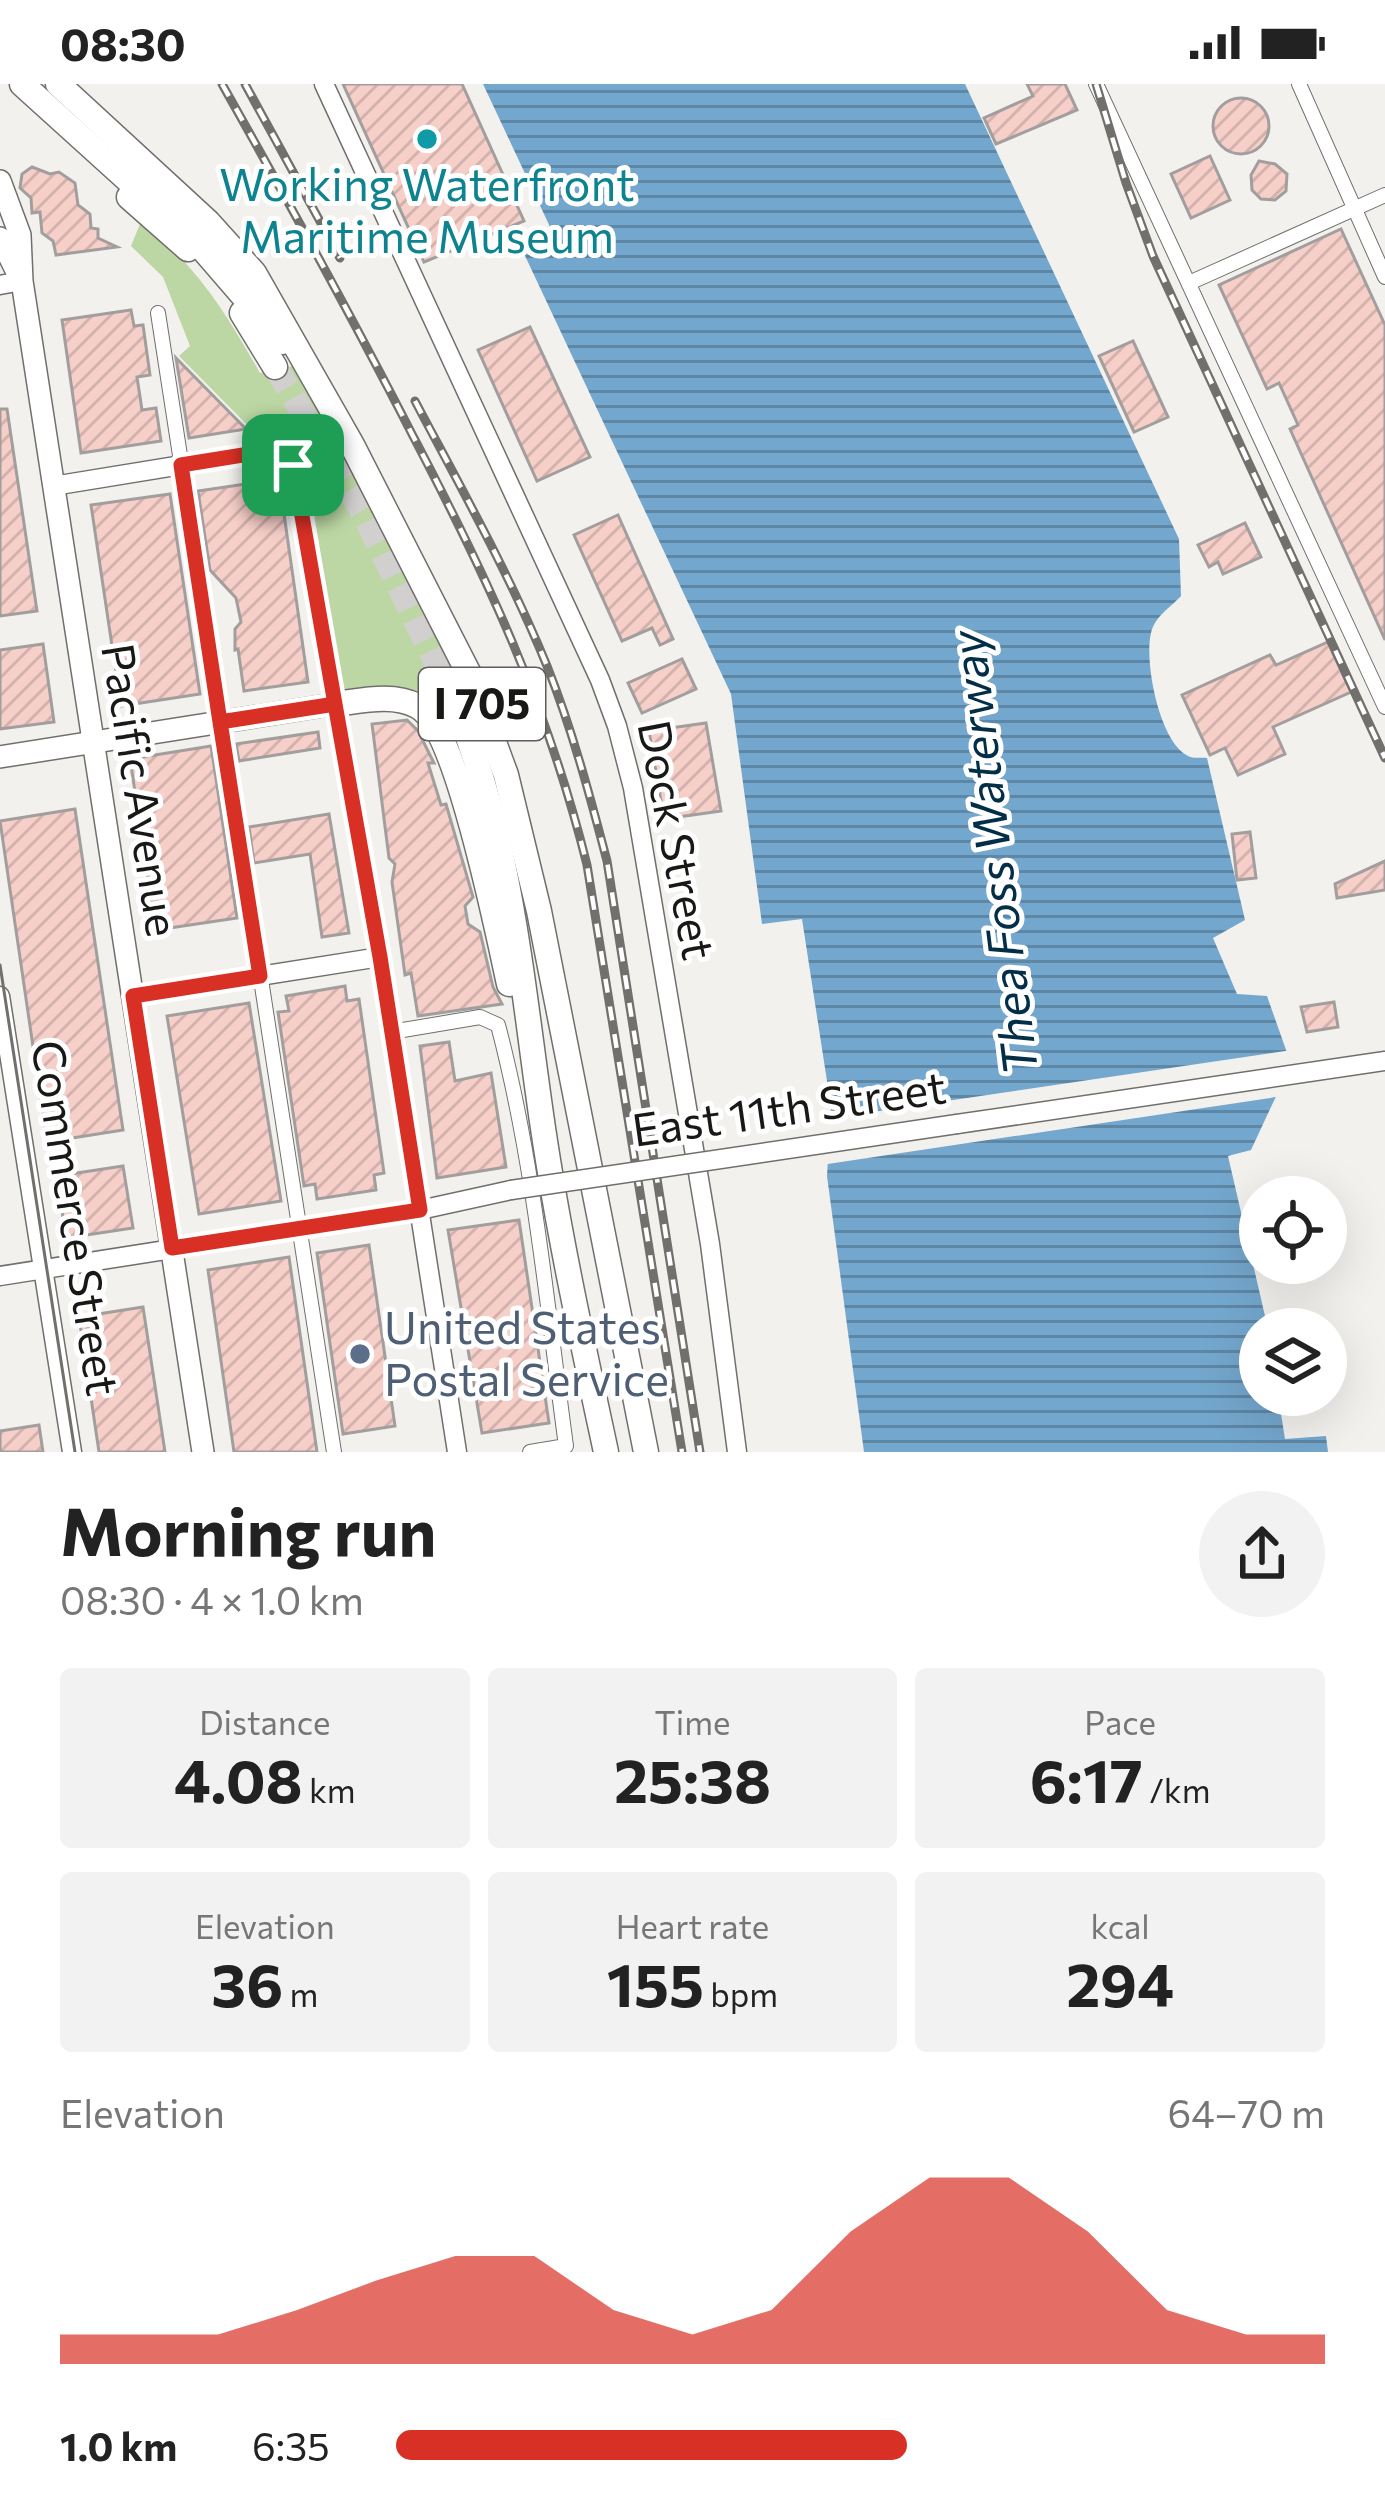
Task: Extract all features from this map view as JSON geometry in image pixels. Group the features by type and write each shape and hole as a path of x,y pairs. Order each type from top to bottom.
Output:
{"highway":[{"path":"22,84 122,172 210,270 275,367"},
{"path":"37,84 187,227 273,329 326,402"},
{"path":"58,84 226,238 265,289 326,402"},
{"path":"0,85 210,270"},
{"name":"I 705","path":"326,402 470,674 506,775 539,910 646,1452"},
{"name":"I 705","path":"449,690 501,848 543,1126 607,1452"},
{"path":"335,704 404,701 427,712 441,730 478,855 543,1126"}],"main road":[{"name":"Pacific Avenue","path":"0,182 20,236 11,283"},
{"name":"Pacific Avenue","path":"0,238 53,486 203,1452"},
{"path":"0,757 335,704"}],"street":[{"name":"Dock Street","path":"324,84 617,726 633,788 710,1244 737,1452"},
{"path":"1096,84 1385,706"},
{"path":"1299,84 1385,277"},
{"path":"1189,283 1385,195"},
{"path":"158,313 334,1452"},
{"path":"53,486 268,451 287,456 296,471 380,957 457,1452"},
{"path":"133,996 380,957"},
{"name":"Commerce Street","path":"0,996 72,1452"},
{"path":"391,1032 480,1017 498,1025 531,1198 566,1446 530,1452"},
{"name":"East 11th Street","path":"0,1276 420,1210 511,1190 1385,1060"}],"green space":[{"path":"140,224 194,272 260,373 293,366 328,423 459,677 433,700 401,687 341,690 305,455 291,442 260,438 179,356 190,346 163,277 131,246"}],"water":[{"name":"Thea Foss Waterway","path":"483,84 965,84 1179,539 1181,596 1159,617 1149,646 1156,700 1178,748 1190,757 1207,758 1245,920 1213,938 1237,994 1267,996 1291,1064 1251,1150 1228,1156 1239,1204 1239,1284 1258,1284 1263,1308 1239,1308 1239,1416 1281,1416 1285,1439 1326,1436 1328,1452 864,1452 827,1176 831,1107 802,919 762,924 731,694 519,243 551,229"}],"pier":[{"path":"1292,1050 1297,1066 1283,1096 821,1165 824,1119"}],"building":[{"path":"343,84 462,84 524,221 424,262"},
{"path":"1027,84 1065,84 1077,110 996,144 984,118 1033,96"},
{"path":"1241,98 1261,106 1269,126 1261,146 1241,154 1221,146 1213,126 1221,106"},
{"path":"1210,156 1230,200 1191,218 1171,174"},
{"path":"1259,161 1275,164 1287,174 1286,191 1275,200 1261,199 1252,190 1251,175"},
{"path":"32,167 50,174 59,172 75,183 78,205 90,214 91,228 98,229 98,238 117,247 56,255 53,241 42,233 40,212 32,213 31,198 20,188 22,174"},
{"path":"1341,229 1385,325 1385,640 1290,429 1298,425 1279,383 1267,389 1219,285"},
{"path":"131,310 134,326 143,325 150,375 137,377 142,410 156,408 161,441 81,453 62,320"},
{"path":"530,327 590,457 537,481 478,350"},
{"path":"1133,341 1168,417 1134,432 1099,356"},
{"path":"176,358 246,429 189,438"},
{"path":"0,409 7,409 37,611 0,616"},
{"path":"279,479 308,682 244,691 235,650 235,629 241,622 236,598 210,570 198,491"},
{"path":"170,494 200,694 121,706 91,505"},
{"path":"618,515 673,639 660,645 652,628 622,641 574,535"},
{"path":"1245,523 1261,557 1223,574 1218,562 1209,567 1198,545"},
{"path":"1328,642 1351,692 1273,727 1285,754 1238,775 1225,748 1210,755 1182,695 1270,655 1276,665"},
{"path":"43,644 54,722 0,729 0,650"},
{"path":"682,659 696,689 642,713 628,683"},
{"path":"407,720 434,763 428,763 441,805 446,804 473,897 465,906 468,924 480,932 493,987 502,1004 418,1016 411,973 405,975 392,882 395,864 389,858 372,724"},
{"path":"706,723 721,811 664,819 649,731"},
{"path":"318,732 320,748 239,761 236,744"},
{"path":"211,746 237,918 156,930 130,759"},
{"path":"75,809 123,1130 47,1142 0,821"},
{"path":"329,814 349,933 322,937 310,854 254,863 249,827"},
{"path":"1250,832 1256,878 1237,880 1232,834"},
{"path":"1385,861 1385,890 1337,898 1335,884"},
{"path":"345,986 347,1001 359,999 384,1173 374,1175 376,1190 317,1199 315,1184 304,1186 278,1012 289,1011 286,996"},
{"path":"1334,1002 1338,1027 1307,1032 1301,1007"},
{"path":"249,1003 281,1201 199,1214 167,1016"},
{"path":"449,1042 455,1081 491,1073 506,1167 437,1178 420,1046"},
{"path":"123,1166 133,1228 66,1238 57,1176"},
{"path":"519,1220 549,1423 482,1433 448,1230"},
{"path":"369,1245 395,1426 343,1434 317,1253"},
{"path":"289,1257 317,1452 234,1452 208,1270"},
{"path":"143,1307 165,1452 99,1452 79,1317"},
{"path":"39,1425 43,1452 0,1452 0,1431"}],"tunnel":[{"path":"275,367 364,515 449,690"}],"tram line":[{"path":"0,965 75,1452"}],"railway":[{"path":"222,84 466,541 514,645 554,751 587,865 682,1452"},
{"path":"245,84 340,258"},
{"path":"1096,84 1153,256 1385,758"},
{"path":"415,401 533,632 565,714 594,812 607,861 700,1452"}],"place":[{"name":"Working Waterfront Maritime Museum","path":"427,139"},
{"name":"United States Postal Service","path":"360,1354"}],"route":[{"path":"293,465 280,452 268,451 181,465 220,722 318,707 335,704 420,1210 172,1248 133,996 260,976 220,722 335,704 293,465"}]}
